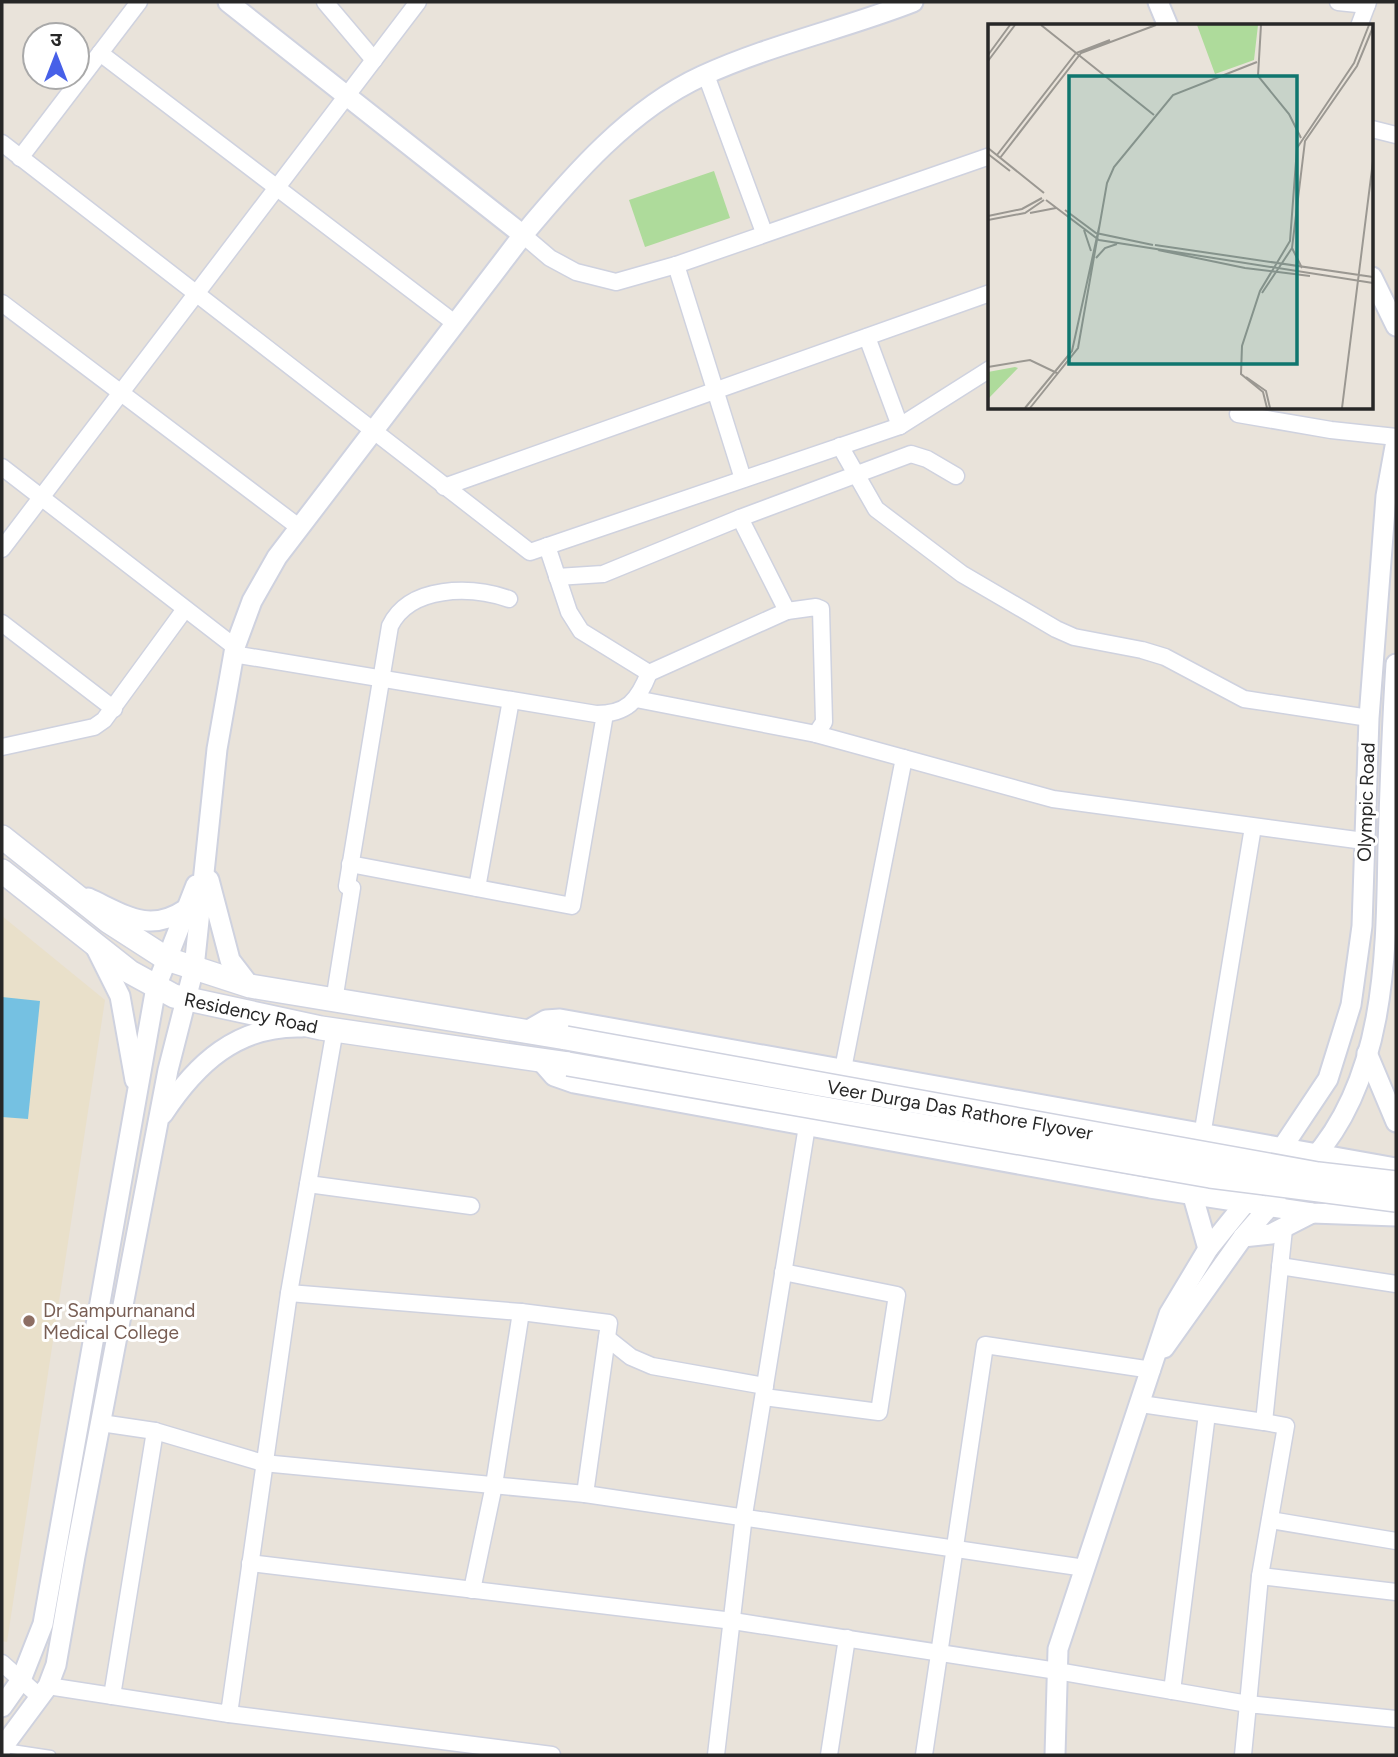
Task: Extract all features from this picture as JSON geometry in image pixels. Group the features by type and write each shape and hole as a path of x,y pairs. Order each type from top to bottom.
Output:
{"main road":[{"name":"Residency Road","path":"2,837 107,921 167,959 250,986 525,1032"},
{"name":"Residency Road","path":"10,881 130,972 187,1000 328,1029 540,1060"},
{"name":"Veer Durga Das Rathore Flyover","path":"525,1032 1318,1174 1396,1183"},
{"name":"Veer Durga Das Rathore Flyover","path":"540,1060 1210,1176 1396,1200"}],"street":[{"path":"20,158 139,2"},
{"path":"228,2 550,258 588,278 616,282 676,265 988,157"},
{"path":"325,2 374,60"},
{"path":"2,549 196,297 345,94 418,2"},
{"path":"1158,2 1167,24"},
{"path":"1338,2 1367,3 1360,24"},
{"path":"2,1748 44,1691 65,1629 158,1122 194,968 217,749 234,650 252,601 276,558 523,235 562,188 637,118 706,75 901,4"},
{"path":"100,53 456,324"},
{"path":"706,75 762,227"},
{"path":"1374,130 1396,135"},
{"path":"2,144 196,297 530,552 900,426 988,370"},
{"path":"676,265 743,479"},
{"path":"1374,280 1396,326"},
{"path":"444,487 988,294"},
{"path":"2,303 300,527"},
{"path":"867,337 900,426"},
{"path":"1238,414 1396,439"},
{"name":"Olympic Road","path":"1055,1755 1058,1649 1169,1314 1208,1249 1246,1202 1328,1079 1351,1005 1362,926 1369,718 1386,496 1396,439"},
{"path":"840,446 854,476 876,509 962,574 1074,637 1165,657 1244,699 1369,718"},
{"path":"557,577 603,574 740,518 911,454 927,459 956,476"},
{"path":"2,467 234,650 380,678 613,714 636,699 649,673 788,611 816,607 821,609 824,722 816,734"},
{"path":"740,518 788,611"},
{"path":"547,546 569,612 581,631 649,673"},
{"path":"334,1001 352,888 347,886 350,864 390,626 402,608 411,602 441,593 466,591 509,599"},
{"path":"2,747 94,727 114,709 185,609"},
{"path":"2,623 114,709"},
{"name":"Olympic Road","path":"1154,1364 1243,1237 1317,1153 1344,1109 1367,1053 1390,968 1396,664"},
{"path":"636,699 816,734 1053,799 1364,841"},
{"path":"477,888 511,700"},
{"path":"350,864 572,906 605,714"},
{"path":"843,1069 904,758"},
{"path":"1203,1130 1253,827"},
{"path":"2,1707 21,1680 43,1624 53,1552 156,987 205,862"},
{"path":"205,862 227,950 250,986"},
{"path":"65,887 141,920 161,923 186,909"},
{"path":"92,941 120,996 137,1098"},
{"path":"525,1032 546,1020 560,1019 1203,1130 1396,1168"},
{"path":"158,1122 182,1085 220,1049 259,1034 290,1027 328,1029 308,1184 263,1464 229,1714"},
{"path":"1367,1053 1396,1122"},
{"path":"540,1060 554,1076 575,1083 1077,1176 1312,1213 1396,1216"},
{"path":"716,1755 744,1515 807,1126"},
{"path":"308,1184 471,1206"},
{"path":"1192,1193 1208,1249"},
{"path":"1243,1237 1284,1229 1312,1213"},
{"path":"1264,1422 1284,1229"},
{"path":"1280,1266 1396,1284"},
{"path":"607,1338 631,1357 652,1366 764,1392 879,1412 897,1295 883,1290 783,1272"},
{"path":"289,1293 521,1312 609,1324 585,1494"},
{"path":"472,1590 494,1485 521,1312"},
{"path":"925,1755 985,1345 1154,1364"},
{"path":"1141,1404 1286,1426 1260,1576 1243,1755"},
{"path":"1172,1691 1207,1414"},
{"path":"101,1423 155,1432 263,1464 585,1494 744,1515 1085,1568"},
{"path":"112,1696 155,1432"},
{"path":"1270,1520 1396,1542"},
{"path":"250,1563 733,1621 1057,1671 1248,1704 1396,1719"},
{"path":"1260,1576 1396,1592"},
{"path":"830,1755 846,1639"},
{"path":"2,1663 21,1680 44,1691 112,1696 229,1714 552,1755"}],"lane":[{"path":"2,1748 51,1755"}],"shaded area":[{"name":"Dr Sampurnanand Medical College","path":"2,916 105,1000 7,1642 2,1641"}],"green space":[{"path":"714,171 730,218 645,247 629,200"}],"water":[{"path":"2,997 40,1001 28,1119 2,1117"}],"place":[{"name":"Dr Sampurnanand Medical College","path":"29,1321"}]}
